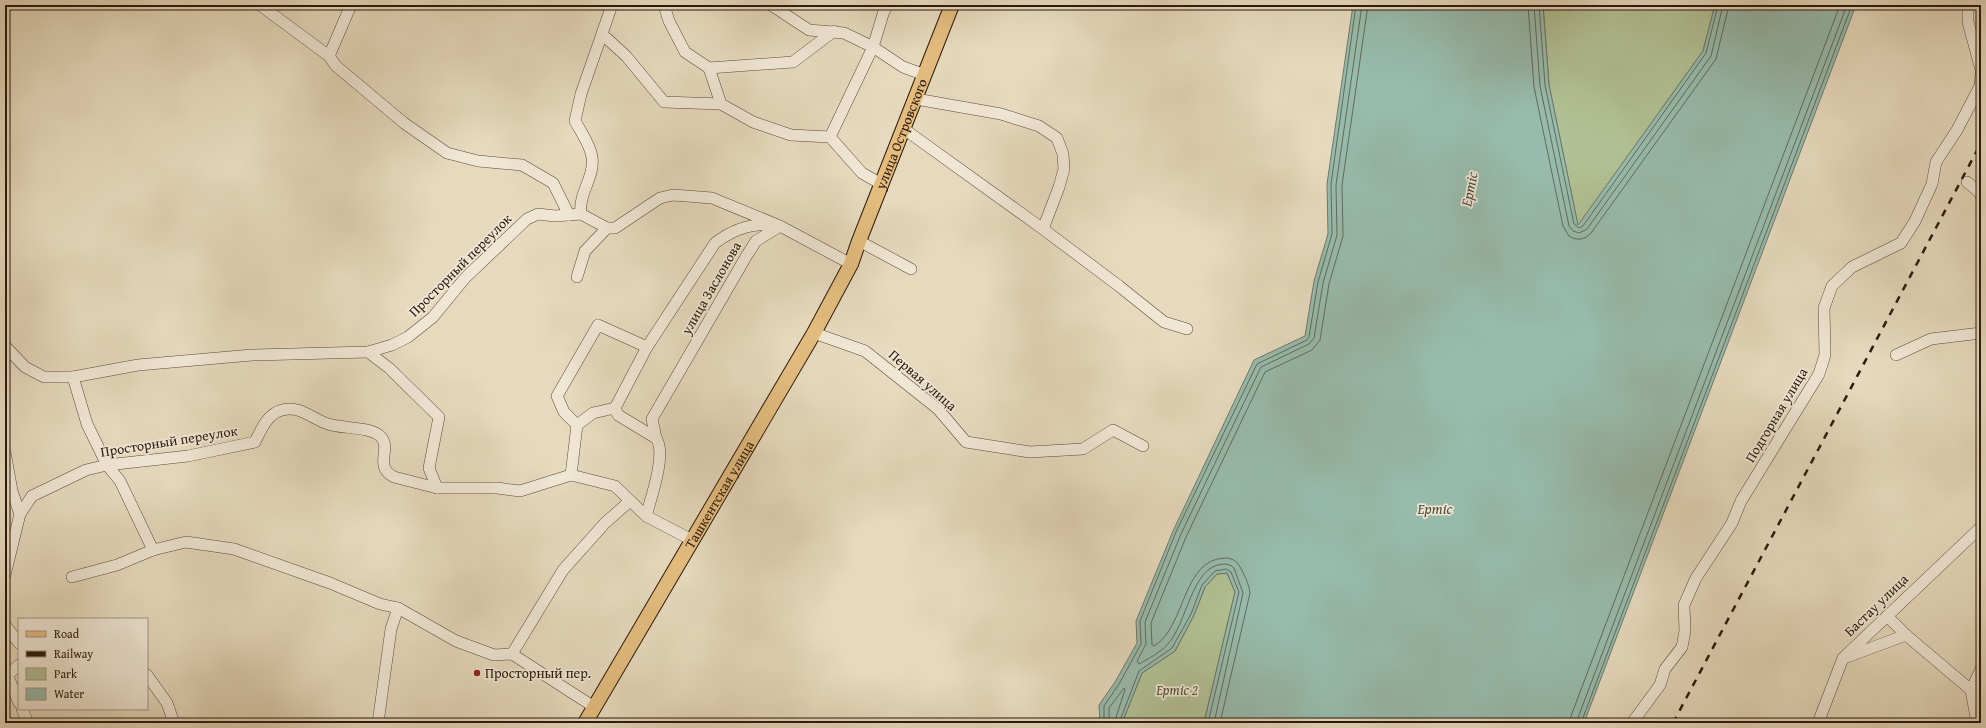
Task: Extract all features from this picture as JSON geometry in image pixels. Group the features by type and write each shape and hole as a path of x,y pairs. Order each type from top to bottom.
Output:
{"main road":[{"name":"улица Островского","path":"851,264 952,5"},
{"name":"Ташкентская улица","path":"585,723 814,333 851,264"}],"street":[{"path":"260,5 329,56 346,75 404,123 447,153 478,161 522,165 553,183 569,215"},
{"path":"329,56 351,5"},
{"path":"612,5 603,35 581,94 575,121 586,140 592,157 591,170 579,204 581,214 607,228 614,228 656,200 673,195 712,198 780,226 851,264"},
{"path":"664,5 669,21 685,52 709,68 792,62 834,30"},
{"path":"771,5 809,30 834,30 844,33 873,47 903,67 925,75"},
{"path":"830,137 873,47 884,11 888,5"},
{"path":"1968,5 1968,22 1981,70"},
{"path":"603,35 631,61 664,102 721,104 753,122 792,135 830,137 862,173 881,184"},
{"path":"709,68 721,104"},
{"name":"Подгорная улица","path":"1632,723 1660,685 1665,669 1682,647 1685,631 1684,605 1696,578 1732,523 1741,501 1819,374 1824,355 1824,308 1832,286 1852,267 1901,243 1916,221 1932,184 1936,162 1957,130 1980,86 1981,76"},
{"path":"916,100 1001,114 1039,126 1057,138 1064,154 1064,169 1059,187 1042,229"},
{"path":"904,129 1119,286 1164,322 1188,329"},
{"path":"1967,182 1979,192 1981,196"},
{"name":"Просторный переулок","path":"5,346 25,367 44,377 73,377 138,365 252,355 368,352 392,345 408,338 433,317 465,278 527,219 538,214 581,214"},
{"name":"улица Заслонова","path":"615,408 647,347 715,243 728,233 743,228 760,224 780,226"},
{"name":"улица Заслонова","path":"646,516 661,452 660,443 656,438 652,419 756,241 780,226"},
{"path":"577,277 585,251 607,228"},
{"path":"859,241 910,269"},
{"path":"577,425 564,412 557,396 598,326 647,347"},
{"name":"Первая улица","path":"814,333 865,351 938,409 966,442 1030,452 1083,449 1113,430 1143,446"},
{"path":"1896,355 1931,339 1981,333"},
{"path":"368,352 389,368 439,417 430,468 437,488"},
{"path":"73,377 87,424 107,465 120,481 153,550"},
{"path":"656,438 618,415 615,408 594,413 577,425 571,475 615,486 646,516 692,540"},
{"name":"Просторный переулок","path":"20,514 32,496 86,470 107,465 188,456 255,442 266,421 281,410 293,409 304,412 327,424 361,429 381,436 385,443 383,465 388,474 437,488 497,488 520,491 571,475"},
{"path":"5,452 12,491 20,514 5,575"},
{"path":"512,654 564,570 605,523 630,501"},
{"name":"Бастау улица","path":"1818,723 1843,658 1981,527"},
{"path":"72,577 117,565 153,550 186,542 234,549 330,583 380,604 398,608 456,641 494,655 512,654 594,707"},
{"path":"378,723 391,629 398,608"},
{"path":"1887,616 1906,635 1971,690"},
{"path":"5,625 18,642"},
{"path":"1843,658 1906,635"},
{"path":"18,666 6,674 18,701"},
{"path":"1977,723 1971,690 1981,669"},
{"path":"148,677 167,703 174,723"},
{"path":"22,710 28,723"}],"green space":[{"path":"1543,5 1715,5 1703,51 1578,226 1549,85"},
{"name":"Ертіс 2","path":"1227,573 1235,592 1204,723 1122,723 1142,673 1175,651 1194,615 1205,587 1217,574"}],"water":[{"name":"Ертіс","path":"1353,5 1543,5 1549,85 1578,225 1703,51 1715,5 1856,5 1584,723 1204,723 1235,592 1227,573 1217,574 1205,587 1194,615 1175,651 1142,673 1122,723 1100,723 1099,705 1115,682 1137,643 1136,621 1173,531 1254,360 1305,336 1314,281 1328,234 1327,184"}],"railway":[{"path":"1673,723 1981,143"}],"place":[{"name":"Просторный пер.","path":"477,673"}]}
